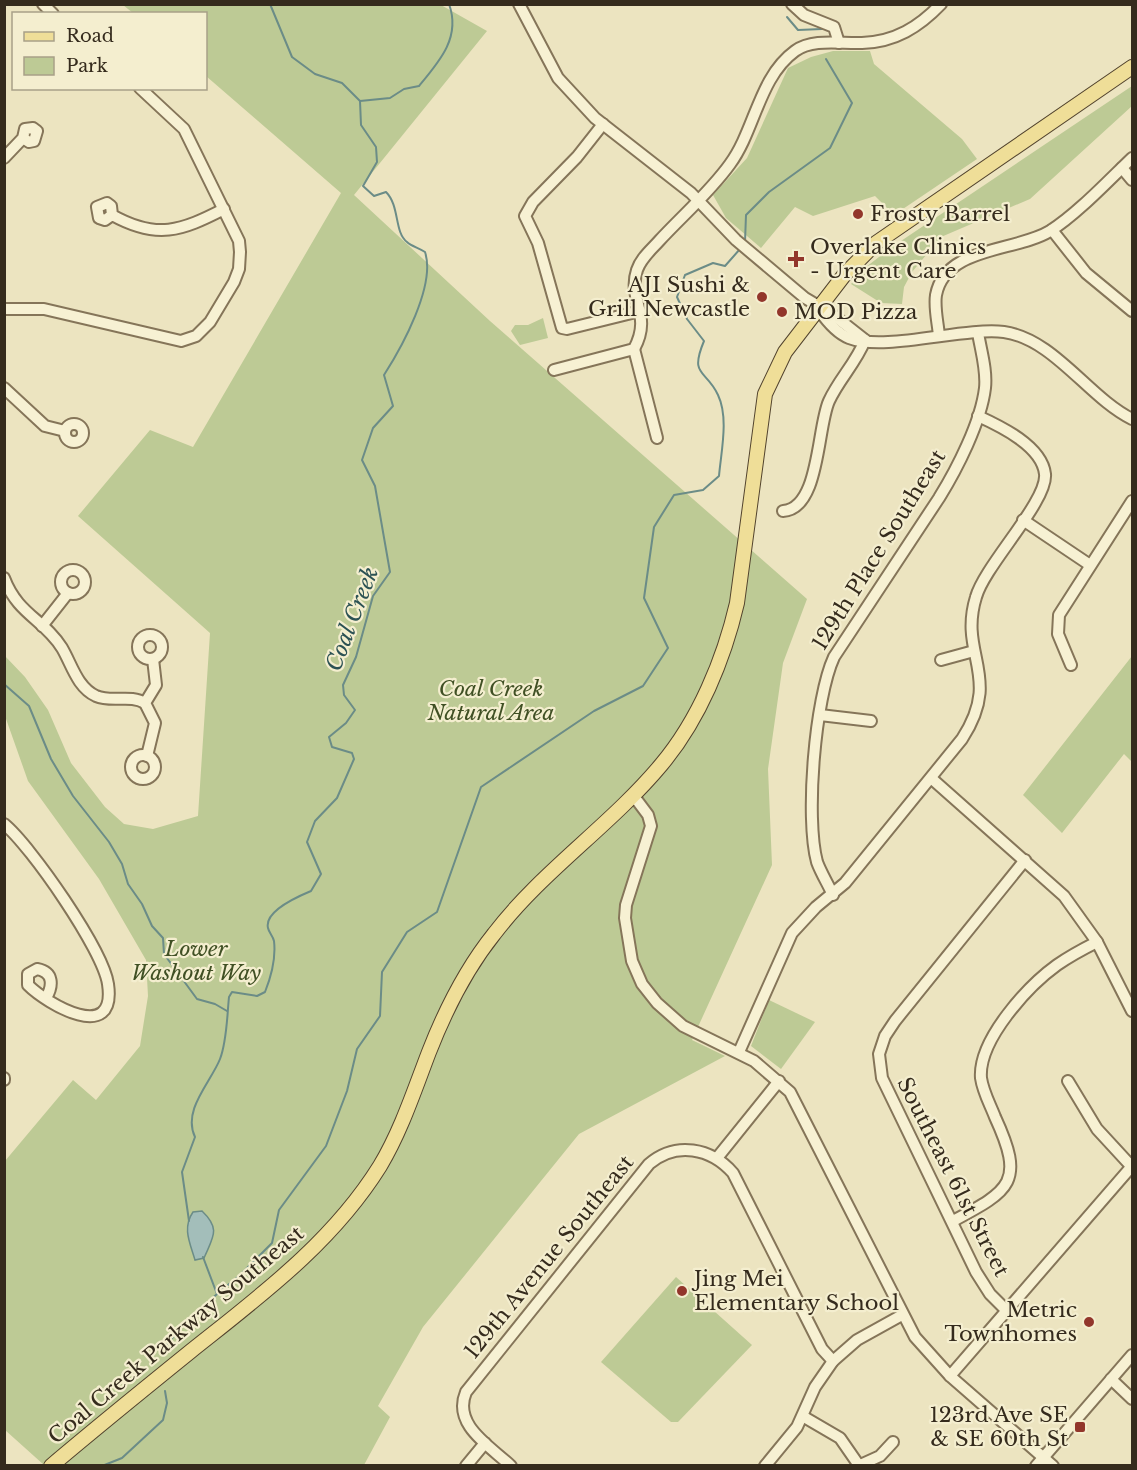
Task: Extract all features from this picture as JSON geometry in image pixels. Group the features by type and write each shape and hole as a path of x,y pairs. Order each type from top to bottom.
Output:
{"main road":[{"name":"Coal Creek Parkway Southeast","path":"51,1466 273,1285 331,1231 381,1164 408,1106 440,1024 479,955 532,890 633,795 674,748 701,701 721,657 737,603 765,394 784,352 845,274 876,243 1132,67"}],"street":[{"path":"519,4 558,78 573,97 698,200 736,240 818,308 849,338 865,340 1006,333 1032,342 1116,409 1132,419"},
{"path":"792,4 804,15 834,27 840,43"},
{"path":"657,438 634,349 644,325 635,284 640,262 728,167 743,146 775,70 803,47 879,42 902,35 918,26 941,4"},
{"path":"4,309 50,310 172,341 181,341 196,336 210,322 234,282 239,269 238,242 184,129 142,90"},
{"path":"603,124 577,157 533,202 525,216 538,243 562,328 567,329 640,311"},
{"path":"4,158 23,138"},
{"path":"939,336 936,298 946,276 954,267 970,258 1033,239 1052,230 1132,158"},
{"path":"1122,168 1132,180"},
{"path":"112,215 139,226 172,231 193,225 224,209"},
{"path":"1052,230 1086,273 1132,311"},
{"name":"129th Place Southeast","path":"833,895 817,861 811,812 811,792 820,715 827,676 834,657 939,498 978,416 985,379 978,333"},
{"path":"783,511 789,511 800,503 812,480 822,421 828,403 839,382 855,362 865,340"},
{"path":"554,370 634,349"},
{"path":"4,388 45,426 65,431"},
{"path":"739,1052 792,933 816,907 833,895 931,778 962,739 980,705 981,673 974,651 972,622 976,597 985,578 1042,489 1045,475 1044,468 1035,454 1011,432 978,416"},
{"path":"1071,665 1057,627 1059,615 1132,501"},
{"path":"1023,520 1090,565"},
{"path":"4,578 14,599 55,638 87,690 100,698 136,699 145,703 155,723 147,756"},
{"path":"42,626 68,593"},
{"path":"941,660 974,651"},
{"path":"145,703 156,685 153,659"},
{"path":"820,715 871,721"},
{"path":"931,778 1064,896 1097,942 1130,997 1132,1011"},
{"path":"633,795 648,815 651,826 626,905 626,930 637,973 649,994 672,1018 695,1033 739,1052 766,1068 779,1080 803,1113 902,1315 920,1343 950,1376 1040,1461 1053,1466"},
{"path":"4,824 43,871 92,943 108,983 106,1004 95,1016 88,1018 71,1014 46,998"},
{"name":"Southeast 61st Street","path":"1007,1311 982,1284 953,1221 886,1090 879,1054 885,1036 895,1022 1025,860"},
{"path":"953,1221 999,1195 1009,1174 1011,1153 984,1091 981,1067 991,1038 1035,983 1059,963 1097,942"},
{"path":"779,1080 717,1158 739,1181 819,1343 832,1361"},
{"path":"950,1376 1132,1166 1097,1129 1068,1081"},
{"name":"129th Avenue Southeast","path":"485,1443 468,1425 462,1405 471,1384 649,1164 665,1153 683,1149 717,1158"},
{"path":"765,1466 804,1417 815,1387 832,1361 857,1340 902,1315"},
{"path":"1040,1461 1132,1355"},
{"path":"1111,1379 1132,1399"},
{"path":"804,1417 840,1438 858,1465 880,1456 893,1442"},
{"path":"466,1466 485,1443 511,1466"}],"green space":[{"name":"Coal Creek Natural Area","path":"123,5 441,5 487,31 354,195 490,321 807,599 783,663 768,769 772,865 692,1040 725,1056 579,1134 423,1327 378,1406 390,1417 364,1465 44,1465 5,1430 5,1161 73,1080 96,1100 140,1046 148,996 146,960 99,879 28,781 5,716 5,656 25,677 48,710 71,763 105,807 124,824 153,829 198,816 210,633 78,516 150,430 193,447 341,193 207,77 207,12 132,12"},
{"path":"833,51 870,51 874,64 962,139 977,159 894,215 875,196 813,216 795,207 761,248 726,218 713,195 747,158 788,68 811,57"},
{"path":"1132,86 1132,106 1030,199 941,237 912,272 904,287 902,304 881,303 851,284 866,267 892,247"},
{"path":"543,318 548,338 520,345 511,331 515,325 528,325"},
{"path":"1132,656 1132,762 1124,754 1062,833 1023,795"},
{"path":"769,1000 815,1022 781,1069 751,1046"},
{"path":"676,1277 752,1345 678,1422 671,1422 601,1362"}],"water":[{"path":"202,1211 212,1223 213,1233 204,1258 195,1260 187,1230 193,1212"}],"waterway":[{"name":"Coal Creek","path":"189,1221 182,1172 195,1137 192,1127 195,1107 222,1052 229,997 232,992 257,996 265,992 274,954 274,941 268,922 283,905 311,891 321,874 307,842 315,821 337,798 354,759 352,753 332,747 329,737 346,723 355,710 344,695 343,685 356,657 373,596 390,572 375,486 362,460 373,428 393,406 384,375 400,349 422,298 427,266 425,252 403,238 393,204 386,192 374,196 363,186 377,162 376,147 361,125 360,101 342,83 315,74 292,57 270,4"},
{"path":"360,101 390,98 404,89 419,86 441,58 450,38 452,16 449,4"},
{"path":"787,17 798,30 822,29"},
{"path":"745,242 746,215 769,192 830,148 852,103 826,59"},
{"path":"217,1294 272,1243 279,1210 326,1146 347,1091 357,1049 380,1016 382,972 407,932 437,912 481,787 594,711 643,686 668,648 644,598 654,527 674,495 703,490 719,476 724,424 718,395 699,367 698,361 704,341 687,319 677,297 685,275 713,263 725,266 740,249"},
{"path":"4,684 29,706 51,759 73,796 109,842 122,864 128,884 142,904 152,926 163,938 164,954 197,999 215,1004 227,1011"},
{"name":"Coal Creek","path":"160,1353 182,1326 217,1294 203,1257"},
{"name":"Coal Creek","path":"102,1466 122,1458 163,1420 167,1403 165,1391"}],"place":[{"name":"Frosty Barrel","path":"858,214"},
{"name":"Overlake Clinics - Urgent Care","path":"796,259"},
{"name":"AJI Sushi & Grill Newcastle","path":"762,297"},
{"name":"MOD Pizza","path":"782,312"},
{"name":"Jing Mei Elementary School","path":"682,1291"},
{"name":"Metric Townhomes","path":"1089,1322"},
{"name":"123rd Ave SE & SE 60th St","path":"1080,1427"}],"park label":[{"name":"Lower Washout Way","path":"196,961"}]}
